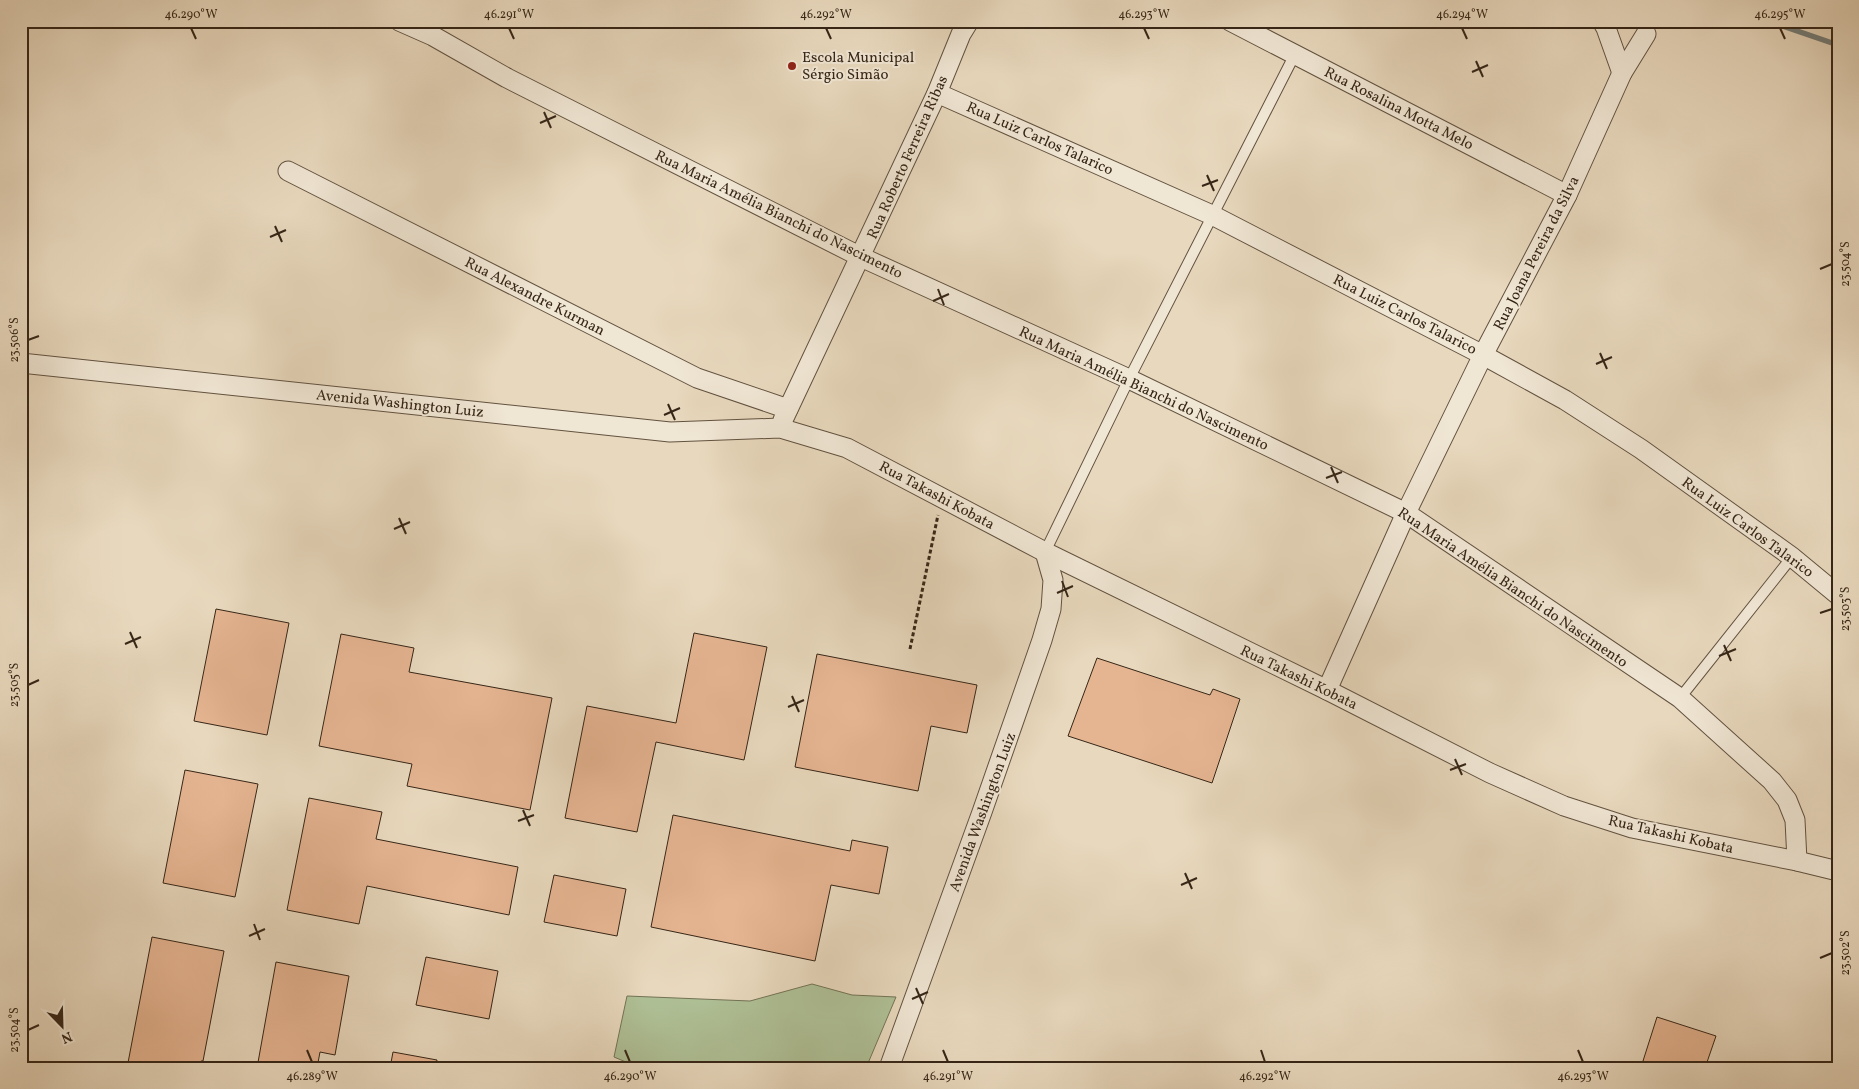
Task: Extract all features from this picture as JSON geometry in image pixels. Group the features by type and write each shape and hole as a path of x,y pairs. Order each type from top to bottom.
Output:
{"street":[{"name":"Rua Maria Amélia Bianchi do Nascimento","path":"399,21 433,36 507,78 861,257 1128,379 1406,513 1680,698 1772,781 1786,800 1795,820 1797,861"},
{"name":"Rua Roberto Ferreira Ribas","path":"780,428 937,93 961,34 969,21"},
{"name":"Rua Rosalina Motta Melo","path":"1230,21 1567,195"},
{"path":"1602,21 1622,73"},
{"name":"Rua Joana Pereira da Silva","path":"1327,690 1406,513 1483,355 1567,195 1622,73 1646,34"},
{"name":"Rua Luiz Carlos Talarico","path":"937,93 1212,215 1483,355 1565,400 1641,449 1792,557 1838,595"},
{"name":"Rua Alexandre Kurman","path":"288,171 696,378 788,409"},
{"name":"Avenida Washington Luiz","path":"21,363 670,432 780,428"},
{"name":"Rua Takashi Kobata","path":"780,428 847,448 1045,552 1327,690 1490,773 1564,806 1632,828 1838,871"},
{"name":"Avenida Washington Luiz","path":"889,1068 1042,640 1051,609 1053,580 1045,552"}],"lane":[{"path":"1045,552 1128,379 1295,54"},
{"path":"1680,698 1792,557"}],"path":[{"path":"910,649 942,498"}],"green space":[{"path":"812,984 852,995 896,997 866,1068 640,1068 614,1057 627,996 750,1001"}],"building":[{"path":"216,609 289,623 267,735 194,721"},
{"path":"694,633 767,647 744,760 656,742 637,832 565,818 587,706 676,723"},
{"path":"341,634 414,648 409,672 552,698 530,810 407,786 412,764 319,746"},
{"path":"817,654 977,685 967,733 931,726 918,791 795,767"},
{"path":"1097,658 1210,695 1213,689 1240,699 1212,783 1068,736"},
{"path":"185,770 258,784 235,897 163,883"},
{"path":"309,798 382,812 376,839 518,867 509,915 367,886 359,924 287,910"},
{"path":"673,815 850,851 852,840 888,847 879,894 831,885 815,961 651,927"},
{"path":"554,875 626,889 617,936 544,922"},
{"path":"152,937 224,951 203,1061 201,1061 200,1068 127,1068"},
{"path":"426,957 498,971 489,1019 416,1005"},
{"path":"276,962 349,976 335,1055 320,1052 317,1068 257,1068"},
{"path":"1657,1017 1716,1036 1705,1068 1662,1068 1643,1061"},
{"path":"393,1052 437,1060 436,1068 390,1068"}],"waterway":[{"path":"1768,21 1838,45"}],"place":[{"name":"Escola Municipal Sérgio Simão","path":"792,66"}]}
